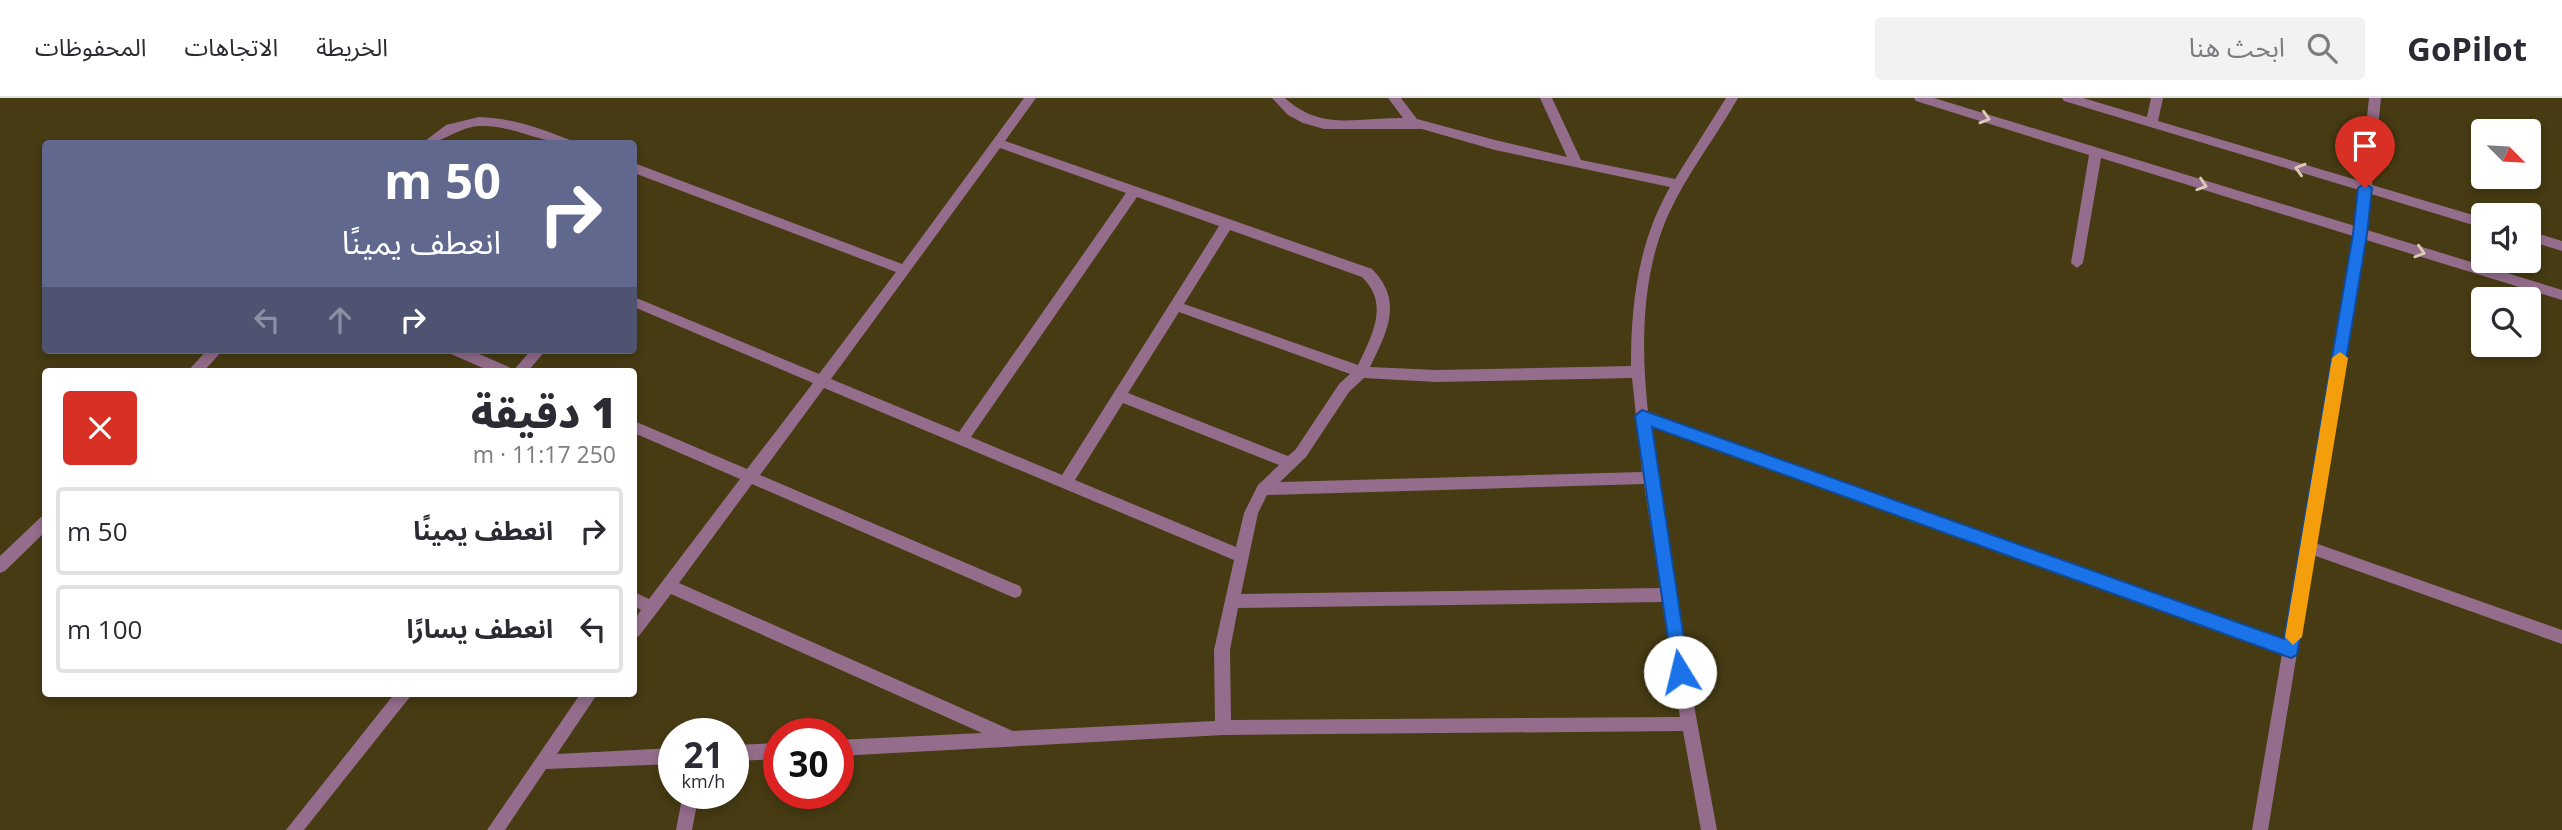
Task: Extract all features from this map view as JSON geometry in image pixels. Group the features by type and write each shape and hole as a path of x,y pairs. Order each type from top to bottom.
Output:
{"street":[{"path":"637,626 905,270 1030,98"},
{"path":"1278,98 1291,113 1317,124 1342,126 1413,123 1577,164 1677,184"},
{"path":"1394,98 1413,123"},
{"path":"1546,98 1577,164"},
{"path":"1709,830 1688,724 1636,372 1639,301 1658,222 1677,184 1732,98"},
{"path":"1920,98 2562,295"},
{"path":"2068,98 2471,219"},
{"path":"2152,123 2157,98"},
{"path":"2260,830 2360,234 2375,98"},
{"path":"432,140 450,127 472,122 497,122 555,140"},
{"path":"998,143 1348,265 1374,278 1384,302 1383,318 1361,372 1344,388 1312,439 1263,489 1251,513 1223,650 1223,728"},
{"path":"2077,263 2096,151"},
{"path":"637,169 905,270"},
{"path":"961,440 1135,190"},
{"path":"1065,483 1228,223"},
{"path":"2541,240 2562,246"},
{"path":"637,303 820,383 1241,556"},
{"path":"1175,306 1361,372 1436,376 1636,372"},
{"path":"198,368 212,354"},
{"path":"465,354 497,368"},
{"path":"523,368 535,354"},
{"path":"1120,396 1290,463"},
{"path":"1642,416 2291,650"},
{"path":"637,428 1015,592"},
{"path":"1263,489 1650,478"},
{"path":"0,566 42,524"},
{"path":"2309,547 2562,637"},
{"path":"667,585 1012,739"},
{"path":"1231,601 1668,595"},
{"path":"637,600 650,607"},
{"path":"294,830 402,697"},
{"path":"495,830 587,697"},
{"path":"854,747 1223,728 1688,724"},
{"path":"541,762 658,757"},
{"path":"684,830 688,809"}],"slow traffic":[{"path":"2293,637 2340,358"}],"route":[{"path":"1680,672 1642,416 2291,650 2360,234 2365,188"}]}
